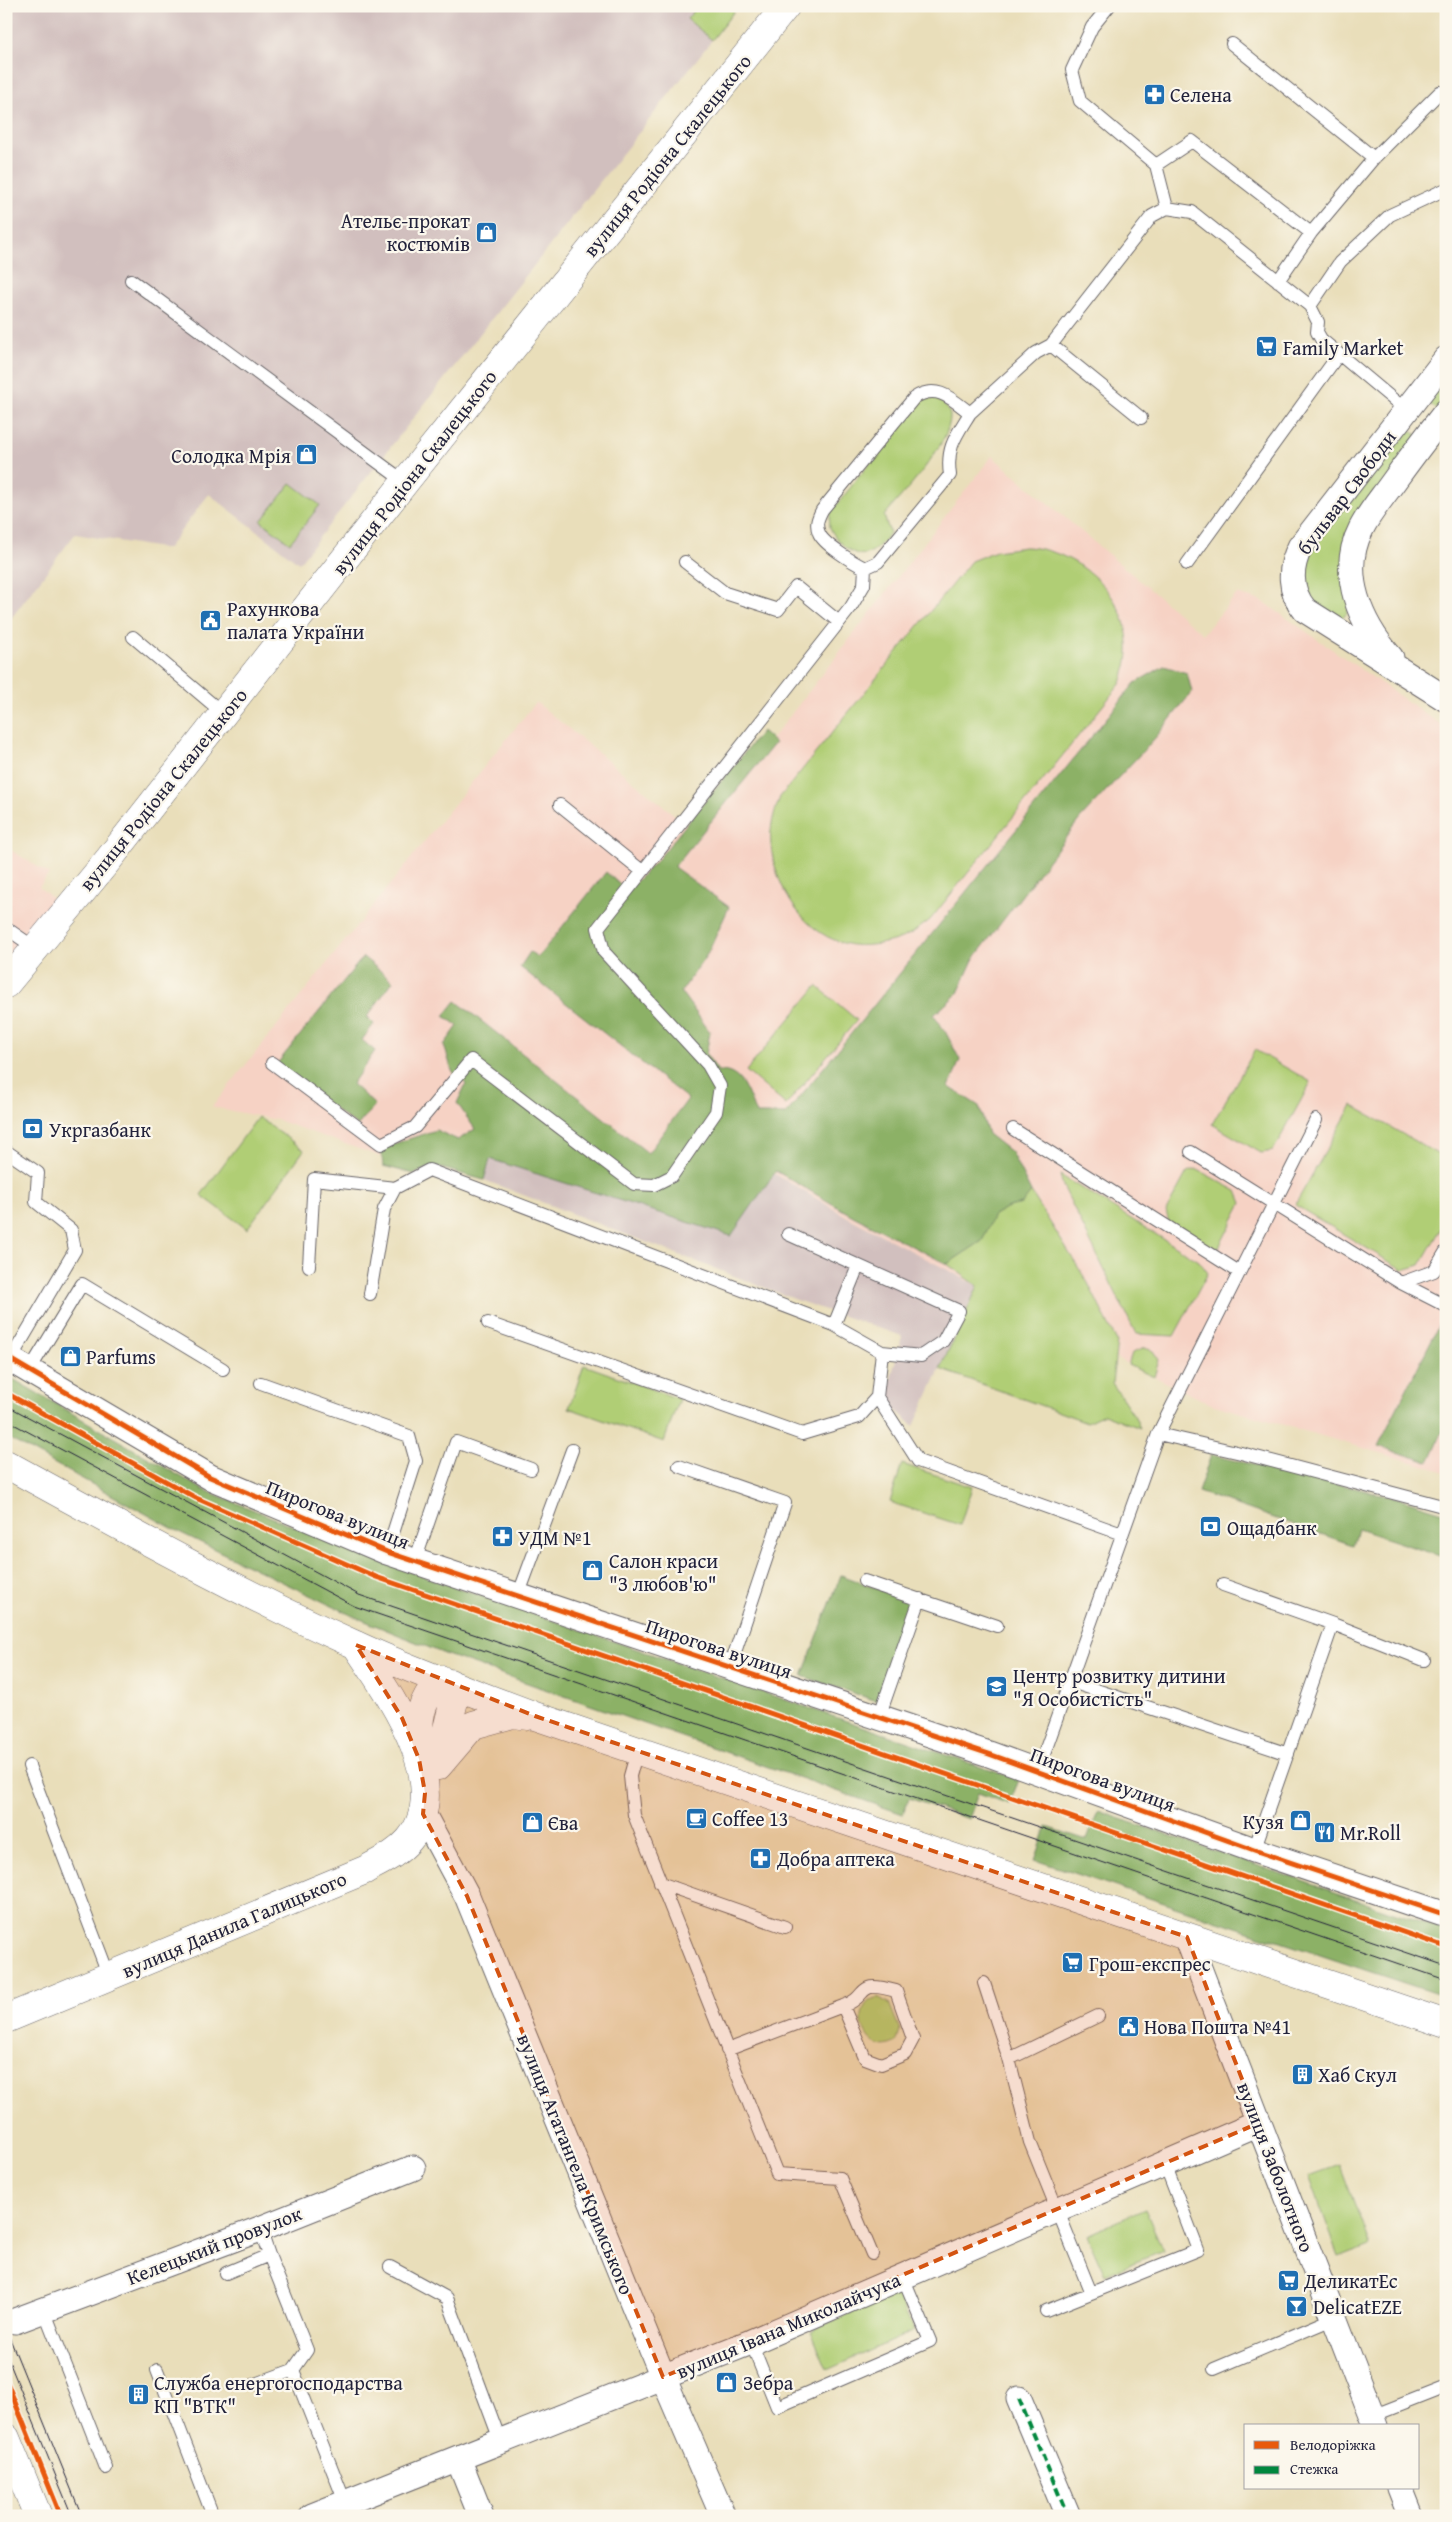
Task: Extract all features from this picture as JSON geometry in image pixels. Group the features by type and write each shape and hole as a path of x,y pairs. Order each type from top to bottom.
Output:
{"main road":[{"name":"вулиця Родіона Скалецького","path":"6,984 224,714 405,482 786,6"},
{"path":"6,1464 166,1551 356,1645 445,1681 535,1716 637,1751 1446,2024"},
{"path":"356,1645 428,1762 473,1725 513,1714 535,1716"},
{"name":"вулиця Данила Галицького","path":"6,2019 365,1870 391,1856 410,1839 424,1804 428,1762 454,1701 445,1681"},
{"path":"6,2438 38,2516"}],"street":[{"name":"бульвар Свободи","path":"1446,359 1300,547 1292,577 1295,596 1306,610 1446,699"},
{"path":"1406,411 1442,418"},
{"name":"бульвар Свободи","path":"1404,673 1378,643 1364,620 1353,586 1353,556 1361,528 1442,418"},
{"name":"Пирогова вулиця","path":"15,1363 210,1477 387,1552 1038,1771 1254,1850 1446,1915"},
{"name":"вулиця Агатангела Кримського","path":"424,1804 466,1896 663,2377 723,2516"},
{"name":"вулиця Заболотного","path":"1187,1937 1374,2421"},
{"name":"вулиця Івана Миколайчука","path":"312,2516 751,2342 1259,2123"},
{"name":"Келецький провулок","path":"15,2321 260,2229 413,2168"},
{"path":"1019,2399 1068,2516"},
{"path":"458,2458 481,2516"},
{"path":"1401,2490 1411,2516"}],"lane":[{"path":"1110,6 1092,28 1072,70 1080,101 1156,165 1168,208"},
{"path":"1232,44 1374,158"},
{"path":"1278,281 1311,234 1374,158 1440,92 1446,95"},
{"path":"1156,165 1192,141 1311,234"},
{"path":"1310,306 1340,262 1390,215 1446,189"},
{"path":"970,413 949,396 939,392 922,393 914,398 822,510 816,522 819,535 854,563 865,568 878,562 950,475 948,460 951,444 970,413 1036,353 1051,345 1152,216 1168,208 1192,212 1310,306 1318,322 1317,332 1321,339 1406,411"},
{"path":"131,280 405,482"},
{"path":"1051,345 1141,418"},
{"path":"1187,564 1339,354"},
{"path":"685,562 724,593 778,610 796,587 839,622"},
{"path":"272,1063 381,1144 415,1127 471,1060 634,1184 654,1185 672,1176 716,1112 720,1086 708,1065 604,952 598,928 839,622 864,585 865,568"},
{"path":"133,637 224,714"},
{"path":"560,805 642,872"},
{"path":"6,928 35,948"},
{"path":"1038,1771 1158,1434 1276,1203 1316,1120"},
{"path":"1012,1129 1240,1272"},
{"path":"6,1151 38,1173 36,1202 71,1230 75,1250 15,1363"},
{"path":"1191,1152 1276,1203 1401,1283 1446,1306"},
{"path":"370,1294 384,1209 395,1188 428,1170 834,1325 882,1352 921,1356 943,1341 959,1311 788,1234"},
{"path":"309,1266 314,1179 395,1188"},
{"path":"1401,1283 1434,1271 1446,1251"},
{"path":"834,1325 858,1266"},
{"path":"15,1363 82,1284 223,1369"},
{"path":"488,1323 802,1434 860,1417 877,1398 882,1352"},
{"path":"261,1383 409,1436 416,1461 387,1552"},
{"path":"877,1398 918,1461 1122,1534"},
{"path":"1158,1434 1241,1452 1446,1507"},
{"path":"415,1561 456,1442 531,1469"},
{"path":"518,1596 572,1450"},
{"path":"679,1466 786,1503 730,1667"},
{"path":"864,1581 997,1626"},
{"path":"1224,1585 1333,1624 1424,1660"},
{"path":"879,1717 920,1599"},
{"path":"1254,1850 1333,1624"},
{"path":"1069,1681 1288,1754"},
{"path":"637,1751 630,1776 634,1815 776,2174 840,2178 872,2254"},
{"path":"29,1766 109,1976"},
{"path":"660,1883 785,1927"},
{"path":"984,1983 1009,2059 1030,2142 1056,2211 1091,2293"},
{"path":"727,2050 843,2006 849,2004 864,1989 874,1985 896,1992 913,2039 905,2054 881,2064 865,2058 843,2006"},
{"path":"1009,2059 1098,2016"},
{"path":"1046,2311 1198,2250 1165,2164"},
{"path":"256,2384 293,2370 307,2350 260,2229"},
{"path":"226,2273 270,2255"},
{"path":"390,2267 447,2298 500,2440"},
{"path":"751,2342 776,2407 930,2341 903,2277"},
{"path":"44,2310 106,2468"},
{"path":"1214,2369 1335,2318"},
{"path":"157,2370 214,2516"},
{"path":"293,2370 345,2502"},
{"path":"1374,2421 1446,2387"}],"highlighted area":[{"path":"356,1645 535,1716 1187,1937 1259,2123 663,2377 467,1896 423,1814 425,1793 419,1759 402,1718"}],"shaded area":[{"path":"6,6 697,6 687,19 712,40 299,563 209,494 167,549 75,534 6,625"},
{"path":"992,456 1203,634 1237,594 1262,601 1446,728 1446,1472 1211,1404 1072,1337 849,1218 773,1173 490,1160 484,1180 433,1162 404,1165 277,1120 212,1107 536,702 698,834","holes":["1176,667 1142,717 835,1096"]},
{"path":"6,847 49,874 39,887 67,910 6,984"},
{"path":"490,1159 731,1235 773,1173 849,1218 978,1286 914,1426 885,1401 902,1336 802,1302 484,1180"}],"green space":[{"path":"697,6 738,6 712,40 687,19"},
{"path":"1446,359 1446,412 1444,414 1418,396"},
{"path":"936,398 947,408 950,416 943,440 924,468 884,516 890,533 873,551 866,554 855,553 840,542 832,532 830,527 831,512 915,406 925,399"},
{"path":"1399,421 1423,440 1368,516 1351,604 1347,614 1339,620 1315,618 1292,577"},
{"path":"291,483 320,505 290,543 261,521"},
{"path":"1025,547 1046,550 1066,557 1084,568 1114,600 1123,619 1128,639 1127,661 1121,683 930,920 902,938 873,945 852,945 821,933 807,922 786,894 774,862 771,845 772,821 780,797 971,561 996,551"},
{"path":"1164,666 1187,673 1192,692 1156,737 1079,820 973,960 958,993 934,1015 960,1060 949,1087 979,1106 988,1134 1011,1152 1031,1192 1022,1204 1008,1207 994,1215 982,1241 947,1264 853,1216 776,1171 731,1236 490,1159 484,1180 434,1166 414,1174 383,1166 381,1148 436,1130 458,1140 475,1129 457,1103 466,1084 452,1071 444,1045 458,1026 444,1016 456,1001 648,1153 688,1099 520,967 530,952 538,957 606,872 627,891 659,858 762,731 775,743 674,867 729,907 708,953 681,992 710,1032 706,1054 718,1071 726,1072 739,1079 747,1092 756,1114 786,1114 1135,683"},
{"path":"363,957 393,981 367,1017 374,1024 362,1040 375,1051 352,1084 375,1105 357,1126 276,1065"},
{"path":"817,986 857,1020 786,1105 746,1071"},
{"path":"1255,1050 1311,1082 1273,1151 1261,1153 1212,1124"},
{"path":"1352,1105 1446,1159 1446,1220 1420,1265 1403,1270 1295,1205"},
{"path":"258,1117 304,1150 247,1229 201,1195"},
{"path":"1196,1169 1237,1191 1242,1203 1219,1247 1208,1247 1169,1223 1166,1211 1187,1172"},
{"path":"1060,1175 1199,1261 1208,1273 1174,1336 1136,1334 1063,1186"},
{"path":"1031,1192 1088,1283 1117,1342 1112,1383 1135,1417 1140,1428 1104,1414 1087,1422 940,1369 978,1286 947,1264 982,1241 994,1215 1008,1207 1021,1204"},
{"path":"1440,1323 1446,1327 1446,1424 1429,1462 1378,1446"},
{"path":"1145,1348 1153,1351 1159,1360 1154,1377 1128,1365 1132,1353"},
{"path":"584,1365 679,1399 664,1442 569,1408"},
{"path":"6,1375 202,1489 382,1562 1019,1780 1009,1804 978,1793 969,1819 909,1798 903,1814 447,1655 353,1616 179,1532 6,1437"},
{"path":"1211,1455 1398,1498 1446,1513 1446,1558 1358,1529 1353,1545 1198,1492"},
{"path":"902,1464 972,1487 960,1525 890,1502"},
{"path":"841,1575 914,1602 880,1702 802,1676"},
{"path":"1098,1811 1446,1930 1446,1997 1035,1860 1047,1827 1087,1840"},
{"path":"879,1997 889,2003 900,2030 897,2041 886,2046 877,2044 869,2038 864,2030 862,2019 863,2010 869,2002"},
{"path":"1340,2165 1370,2245 1339,2257 1309,2176"},
{"path":"1145,2209 1163,2250 1105,2275 1087,2235"},
{"path":"897,2292 914,2331 827,2370 811,2331"}],"tram line":[{"path":"6,1405 359,1595 1446,1966"},
{"path":"6,1420 354,1606 1446,1980"},
{"path":"6,2329 82,2516"},
{"path":"6,2354 72,2516"}],"marked path":[{"path":"1019,2399 1068,2516"}],"cycle path":[{"path":"6,1357 210,1477 387,1552 989,1754 1254,1850 1446,1915"},
{"path":"6,1393 196,1498 376,1577 1446,1947"},
{"path":"6,2380 61,2516"}],"place":[{"name":"Селена","path":"1154,94"},
{"name":"Ательє-прокат костюмів","path":"486,232"},
{"name":"Family Market","path":"1267,347"},
{"name":"Солодка Мрія","path":"307,455"},
{"name":"Рахункова палата України","path":"211,620"},
{"name":"Укргазбанк","path":"33,1129"},
{"name":"Parfums","path":"70,1356"},
{"name":"Ощадбанк","path":"1211,1527"},
{"name":"УДМ №1","path":"502,1537"},
{"name":"Салон краси \"З любов'ю\"","path":"593,1571"},
{"name":"Центр розвитку дитини \"Я Особистість\"","path":"997,1687"},
{"name":"Coffee 13","path":"696,1818"},
{"name":"Кузя","path":"1300,1821"},
{"name":"Єва","path":"532,1822"},
{"name":"Mr.Roll","path":"1324,1832"},
{"name":"Добра аптека","path":"761,1858"},
{"name":"Грош-експрес","path":"1073,1963"},
{"name":"Нова Пошта №41","path":"1128,2026"},
{"name":"Хаб Скул","path":"1302,2074"},
{"name":"ДеликатЕс","path":"1288,2280"},
{"name":"DelicatEZE","path":"1297,2306"},
{"name":"Зебра","path":"727,2382"},
{"name":"Служба енергогосподарства КП \"ВТК\"","path":"138,2394"}]}
